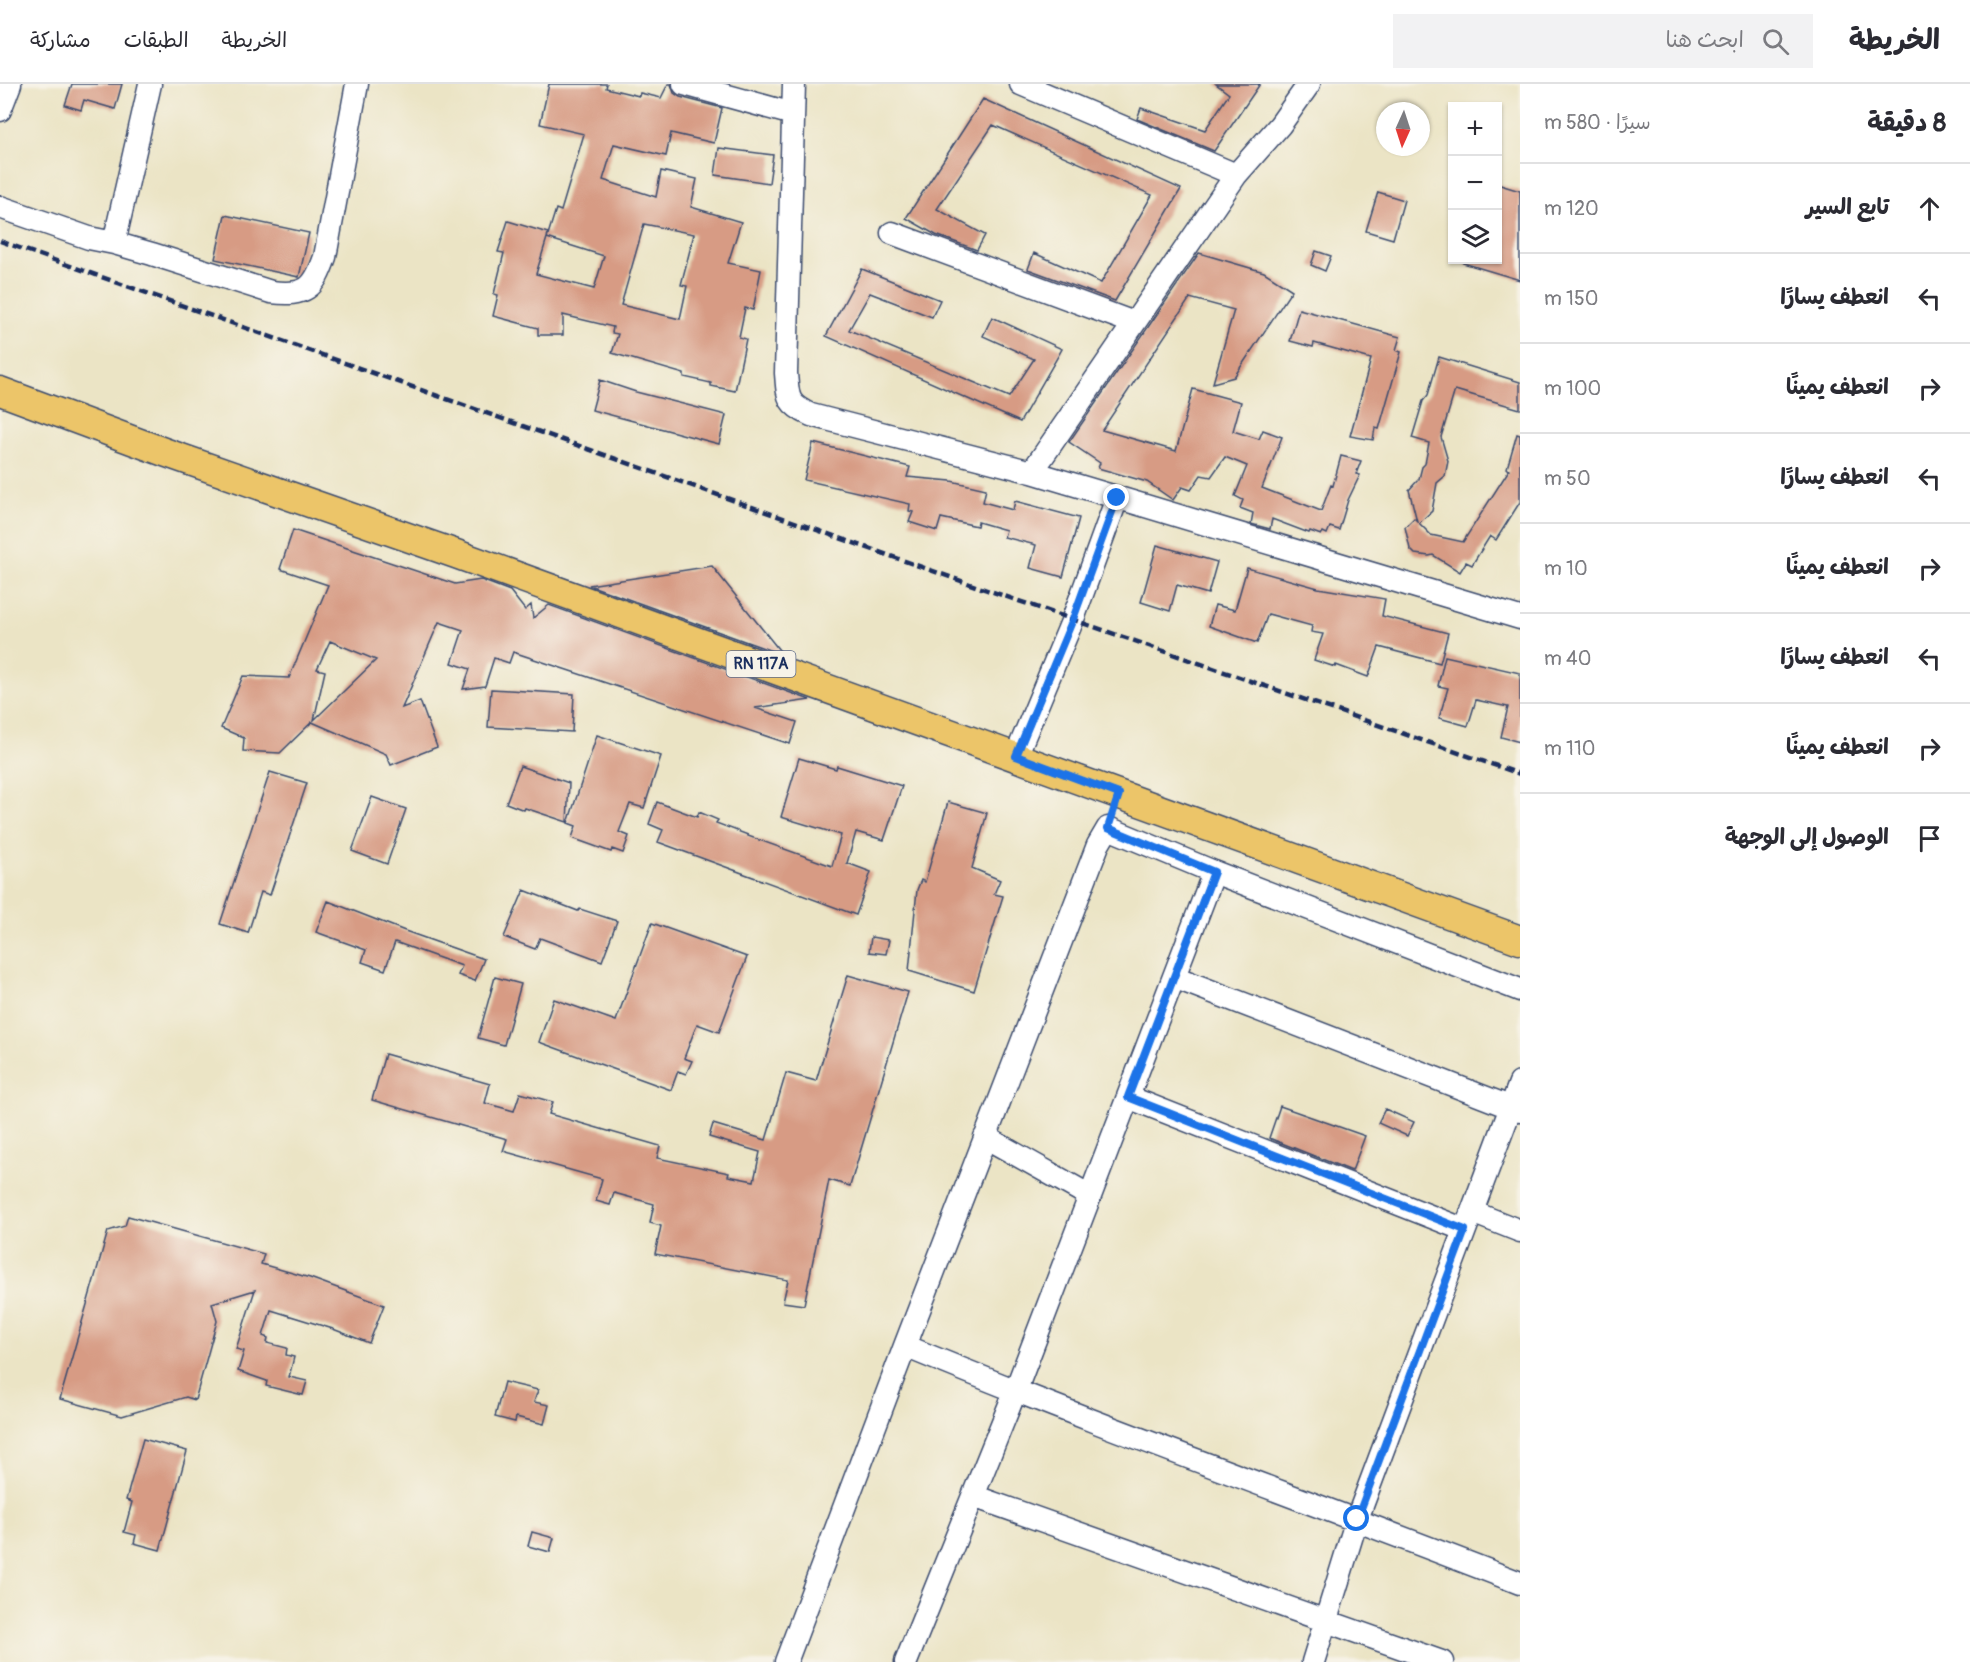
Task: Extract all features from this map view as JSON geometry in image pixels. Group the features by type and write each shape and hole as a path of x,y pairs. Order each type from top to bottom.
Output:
{"main road":[{"name":"RN 117A","path":"0,391 164,452 456,554 1016,756 1520,940"}],"street":[{"path":"0,110 10,84"},
{"path":"114,243 150,84"},
{"path":"0,207 89,238 152,254 271,292 285,294 299,292 309,287 317,278 325,256 357,84"},
{"path":"684,84 793,114"},
{"path":"794,84 786,373 788,397 795,408 811,415 1032,472 1520,618"},
{"path":"1021,84 1236,175"},
{"path":"1032,472 1236,175 1280,125 1309,84"},
{"path":"892,233 1134,323"},
{"path":"1016,756 1073,619 1117,498"},
{"path":"786,1662 985,1137 1098,845 1108,828 1119,794"},
{"path":"1108,828 1214,872 1520,990"},
{"path":"906,1662 1015,1392 1214,872"},
{"path":"1174,977 1515,1109"},
{"path":"1313,1662 1357,1519 1469,1221 1515,1109 1520,1083"},
{"path":"1128,1097 1469,1221 1520,1231"},
{"path":"985,1137 1090,1196"},
{"path":"905,1346 1015,1392 1357,1519 1520,1583"},
{"path":"973,1496 1442,1662"}],"building":[{"path":"72,84 122,84 115,109 84,100 81,110 65,105"},
{"path":"549,84 607,84 606,88 639,96 640,93 661,98 668,84 671,84 674,93 680,97 722,108 714,143 671,133 666,156 614,144 603,180 656,197 661,171 697,179 691,207 741,222 728,263 761,270 753,310 745,308 739,337 746,339 735,391 711,386 711,383 684,377 684,374 612,353 618,334 612,333 613,327 563,315 563,335 538,335 538,328 493,316 498,295 494,294 504,253 498,252 508,221 548,233 547,238 556,209 561,211 584,134 540,124","holes":["644,224 694,234 681,285 687,286 680,319 621,305","547,238 604,256 594,289 536,274"]},
{"path":"1216,84 1260,84 1214,151 1137,119 1141,108 1205,130 1229,94"},
{"path":"983,99 1181,189 1115,301 1028,269 1034,253 1101,283 1152,195 993,125 937,209 985,235 977,250 936,235 906,218"},
{"path":"719,148 773,155 769,183 715,175"},
{"path":"1502,186 1520,191 1520,280 1466,264 1502,264"},
{"path":"1378,192 1404,200 1393,239 1366,231"},
{"path":"225,215 309,233 299,277 215,259"},
{"path":"1316,251 1331,256 1325,271 1311,265"},
{"path":"1199,253 1264,272 1292,290 1234,377 1213,383 1234,310 1190,298 1102,430 1176,451 1193,389 1241,402 1233,431 1259,439 1263,430 1282,437 1262,488 1321,511 1331,485 1333,486 1341,456 1361,461 1356,474 1360,475 1348,500 1339,530 1330,527 1327,534 1323,532 1321,535 1310,531 1309,533 1272,519 1270,529 1251,524 1253,513 1240,508 1243,500 1235,496 1247,466 1225,457 1211,477 1201,475 1191,490 1182,487 1173,500 1147,482 1098,468 1100,463 1069,442"},
{"path":"862,269 940,300 932,317 870,293 849,330 1009,397 1034,359 983,336 992,317 1062,349 1020,422 826,336"},
{"path":"1299,309 1400,337 1396,350 1401,352 1379,429 1375,428 1373,440 1350,436 1371,359 1314,343 1313,347 1290,341"},
{"path":"1439,357 1520,382 1520,409 1455,390 1441,437 1448,461 1445,476 1437,483 1432,511 1419,523 1431,535 1463,542 1509,470 1507,468 1517,434 1520,435 1520,502 1496,540 1490,536 1472,565 1466,562 1460,572 1433,555 1415,554 1410,549 1405,527 1414,518 1417,521 1409,490 1419,479 1429,443 1412,438"},
{"path":"600,380 636,392 726,415 719,444 592,410"},
{"path":"813,443 910,467 907,477 951,481 986,489 983,502 1013,510 1015,501 1079,518 1063,577 1030,568 1036,545 1004,537 1006,530 978,522 977,526 941,518 937,531 909,522 913,512 909,511 910,504 804,480"},
{"path":"293,530 455,584 481,580 510,591 525,610 531,605 533,618 549,605 810,700 755,708 797,722 790,744 513,652 509,663 494,658 485,686 463,689 470,669 452,663 463,630 439,622 402,708 420,701 437,747 391,765 386,754 312,722 280,753 243,751 244,738 221,728 243,676 289,678 328,585 280,569","holes":["330,641 376,660 314,720 325,671 317,669"]},
{"path":"1157,545 1217,562 1208,594 1177,585 1170,611 1141,602"},
{"path":"712,566 783,655 589,585"},
{"path":"1247,568 1318,588 1385,599 1382,616 1448,633 1440,663 1379,647 1368,677 1336,665 1335,667 1314,660 1323,634 1311,632 1312,626 1268,614 1257,643 1209,626 1215,605 1235,610"},
{"path":"1445,656 1520,673 1520,742 1501,737 1508,707 1476,700 1468,726 1439,718 1448,688 1438,686"},
{"path":"491,689 574,694 572,732 488,727"},
{"path":"597,735 661,756 644,808 630,804 619,832 629,836 623,853 612,849 611,852 572,838 576,826 568,823"},
{"path":"799,758 836,769 837,766 902,786 884,840 856,832 847,863 871,872 856,915 658,842 663,830 649,824 657,802 697,817 699,812 718,820 716,823 748,836 832,866 841,835 781,817"},
{"path":"520,766 569,783 567,822 506,803"},
{"path":"270,772 307,783 270,895 261,892 248,933 220,924"},
{"path":"372,797 406,809 387,864 352,851"},
{"path":"948,802 987,813 972,868 1000,880 994,894 1003,896 974,991 909,971 917,890 921,880 925,882"},
{"path":"524,890 578,911 580,909 617,921 602,961 540,938 535,949 504,937"},
{"path":"328,901 484,959 475,981 458,975 462,966 395,942 385,970 362,962 366,950 316,932"},
{"path":"652,923 747,957 719,1032 697,1024 684,1058 692,1061 686,1074 678,1071 671,1090 539,1042 554,999 616,1021"},
{"path":"871,937 889,940 886,954 869,952"},
{"path":"848,975 908,992 850,1186 829,1180 804,1305 783,1302 788,1280 655,1254 661,1226 650,1223 654,1204 614,1193 610,1205 596,1201 602,1179 503,1151 507,1139 372,1100 385,1054 490,1084 485,1103 514,1111 520,1093 553,1102 549,1114 660,1146 657,1158 729,1173 728,1176 754,1181 760,1152 709,1137 713,1124 766,1140 786,1073 816,1081"},
{"path":"495,977 521,984 504,1045 478,1038"},
{"path":"1280,1106 1365,1136 1352,1171 1269,1138"},
{"path":"1385,1109 1414,1122 1407,1136 1378,1123"},
{"path":"128,1216 264,1254 261,1264 310,1278 384,1305 369,1343 271,1310 263,1336 268,1338 267,1343 287,1348 286,1355 294,1357 289,1377 307,1381 303,1395 266,1386 267,1381 238,1371 244,1351 236,1349 255,1290 212,1303 217,1321 195,1400 186,1397 122,1416 60,1399 108,1231 125,1226"},
{"path":"504,1382 538,1390 534,1402 549,1405 544,1424 516,1417 515,1422 495,1417"},
{"path":"143,1439 187,1451 160,1550 134,1543 136,1535 124,1532 132,1502 126,1500"},
{"path":"532,1532 554,1538 550,1552 528,1546"}],"railway":[{"path":"0,241 987,590 1520,774"}],"route":[{"path":"1117,498 1073,619 1016,756 1119,794 1108,828 1214,872 1128,1097 1465,1230 1357,1519"}]}
